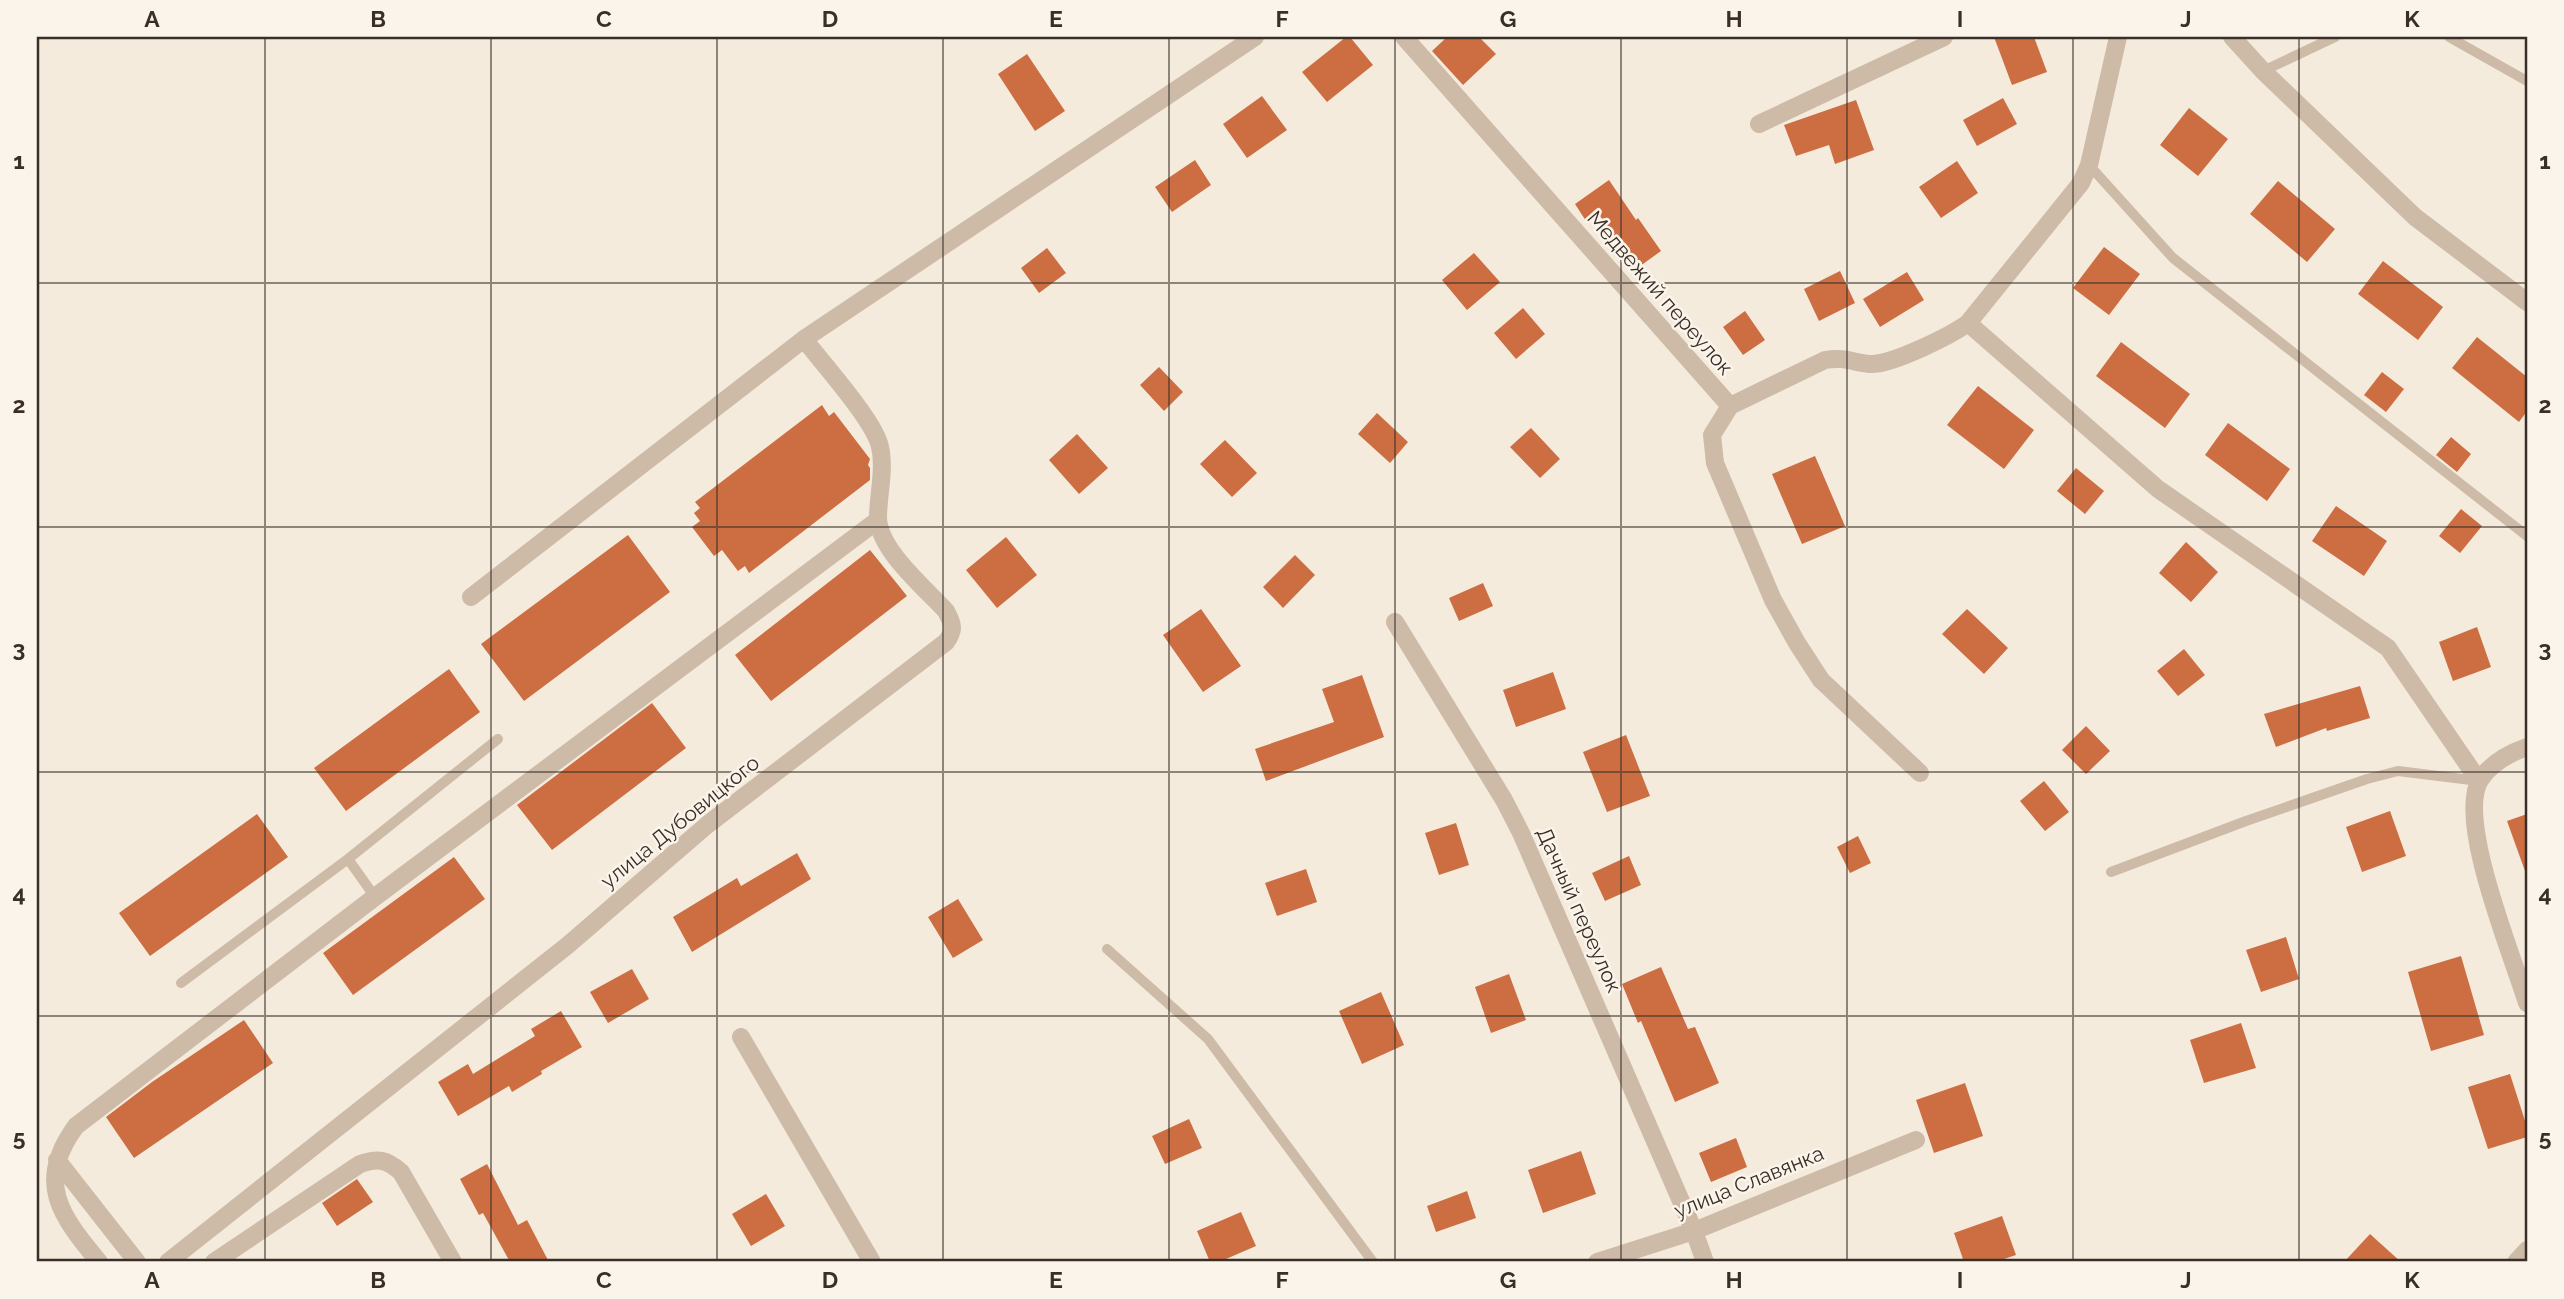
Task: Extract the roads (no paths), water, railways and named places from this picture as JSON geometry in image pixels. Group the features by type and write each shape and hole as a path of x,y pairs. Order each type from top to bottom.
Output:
{"street":[{"path":"471,597 804,340 1255,37"},
{"name":"Медвежий переулок","path":"1404,37 1730,405 1712,435 1716,463 1773,600 1821,680 1920,773"},
{"path":"1759,124 1944,37"},
{"path":"1730,405 1825,360 1840,357 1872,364 1886,361 1952,335 1968,323 2081,183 2089,166 2118,37"},
{"path":"2232,37 2263,71 2414,217 2527,302"},
{"path":"1968,323 2158,489 2388,648 2479,782"},
{"name":"улица Дубовицкого","path":"168,1262 568,945 707,825 946,642 953,633 953,622 946,611 893,554 882,535 878,520 882,465 879,444 871,427 804,340"},
{"path":"99,1262 75,1234 59,1203 53,1181 64,1143 76,1126 375,897 878,520"},
{"name":"Дачный переулок","path":"1395,622 1504,800 1521,833 1694,1231 1705,1262"},
{"path":"2527,747 2492,766 2479,782 2474,804 2476,836 2527,1003"},
{"path":"741,1037 872,1262"},
{"name":"улица Славянка","path":"1597,1262 1694,1231 1916,1140"},
{"path":"214,1262 359,1164 375,1159 389,1161 401,1172 453,1262"},
{"path":"57,1160 136,1262"},
{"path":"2516,1262 2527,1250"}],"lane":[{"path":"2263,71 2335,37"},
{"path":"2449,37 2527,81"},
{"path":"2089,166 2173,258 2527,536"},
{"path":"181,983 348,859 498,739"},
{"path":"2111,873 2246,821 2398,771 2479,782"},
{"path":"348,859 375,897"},
{"path":"1107,949 1208,1039 1373,1262"}]}
